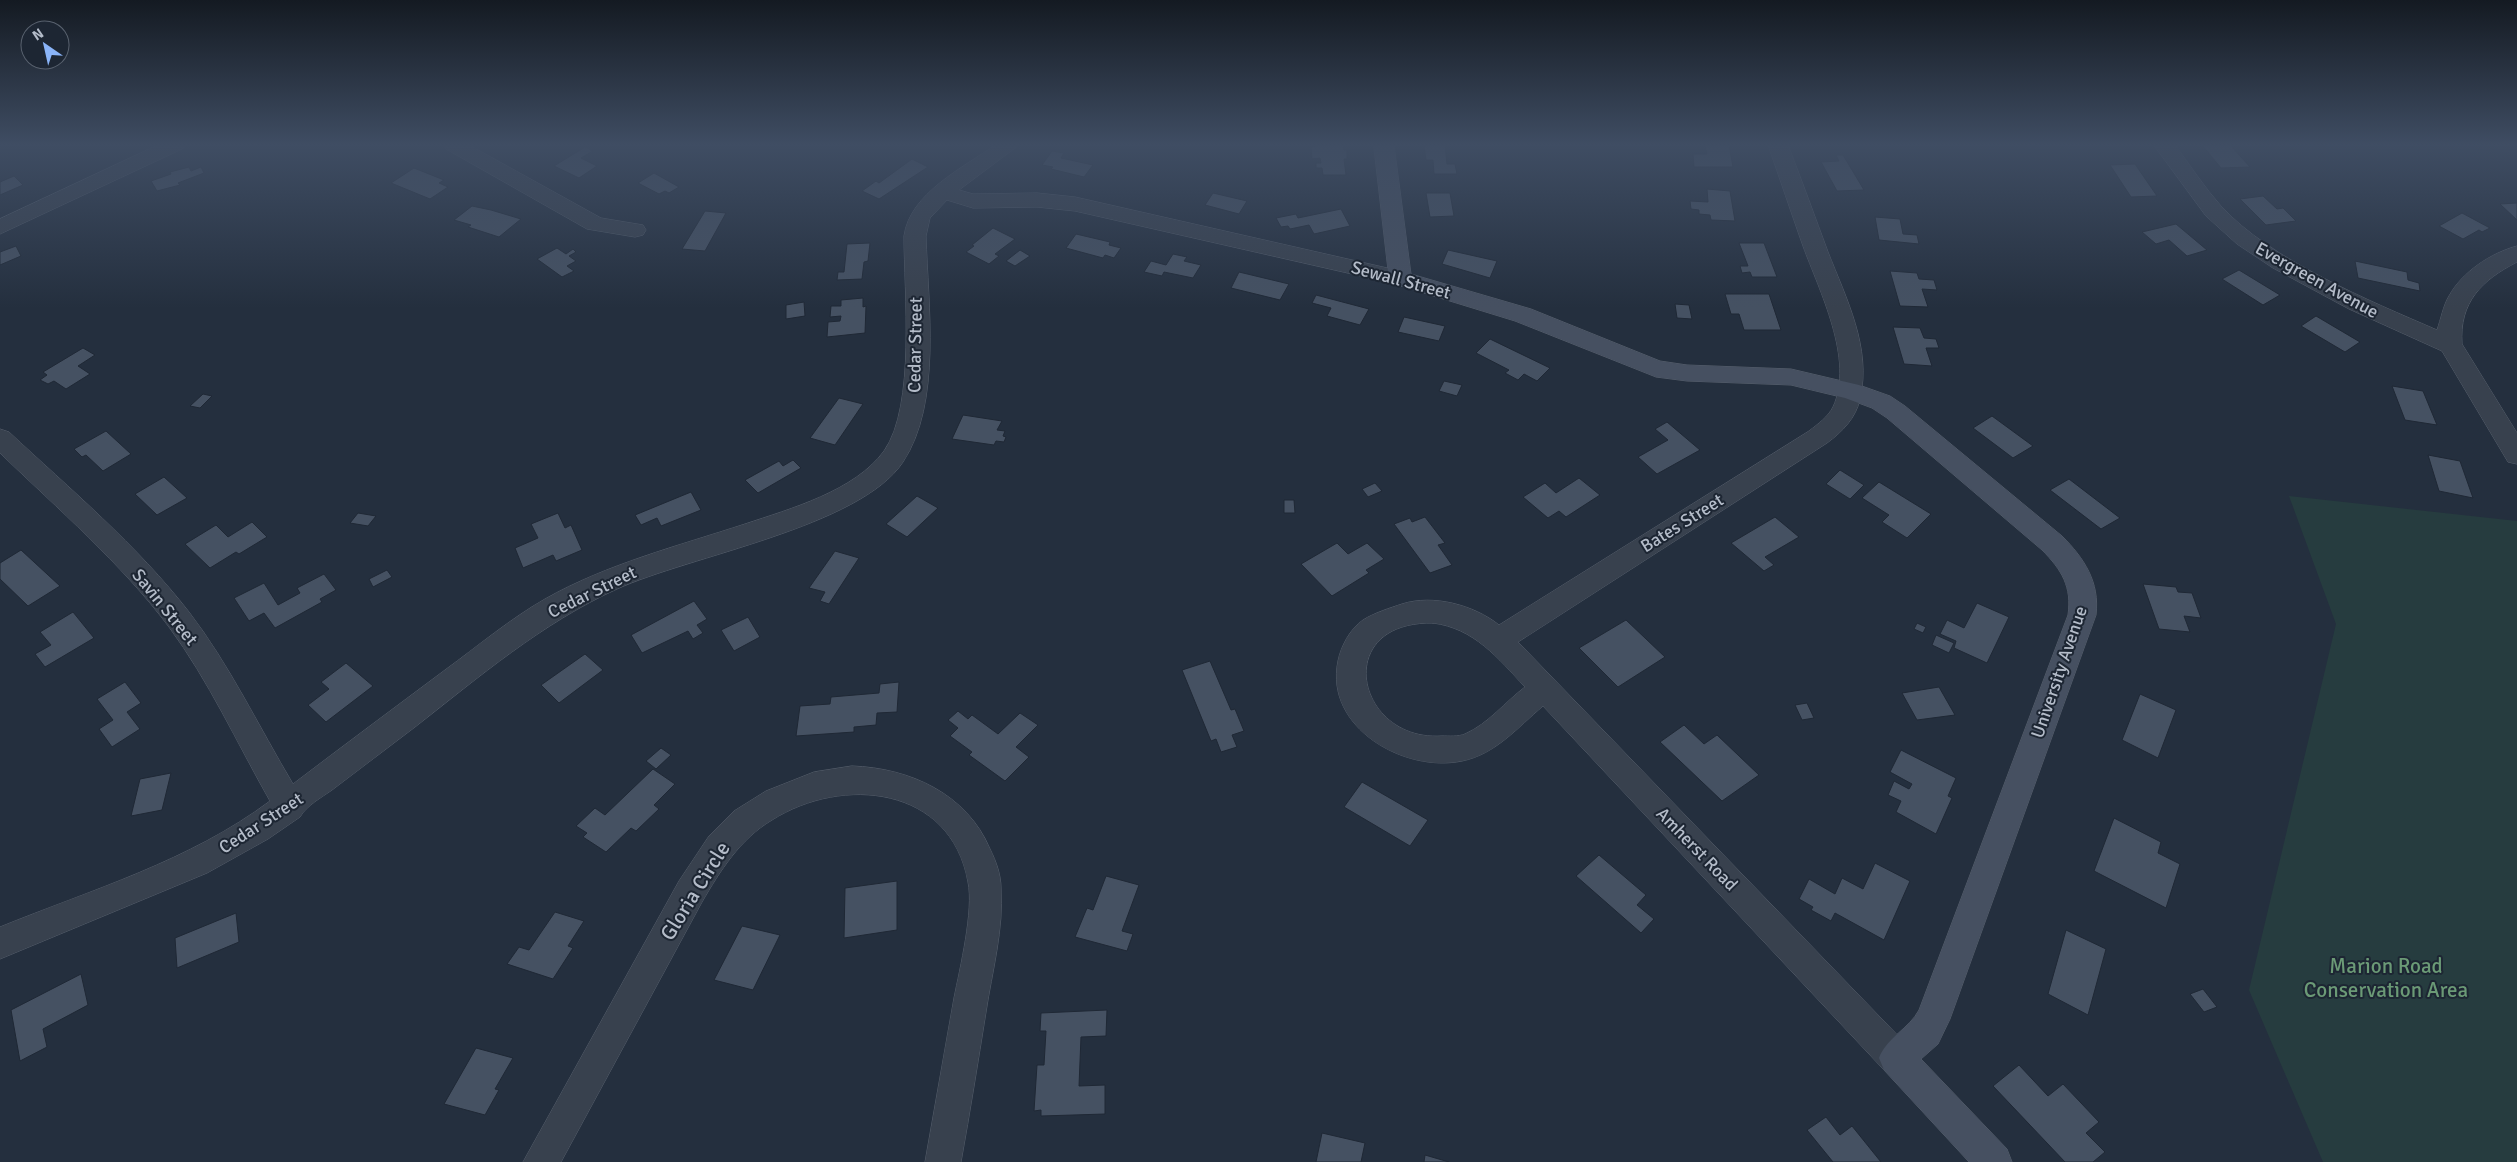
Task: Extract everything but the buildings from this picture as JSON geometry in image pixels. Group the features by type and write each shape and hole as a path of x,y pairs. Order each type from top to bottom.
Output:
{"street":[{"path":"0,226 58,199"},
{"path":"550,199 592,223 603,227 635,230"},
{"name":"Cedar Street","path":"0,943 196,863 258,829 504,642 555,608 582,593 630,572 821,507 864,485 880,472 893,457 903,439 913,406 916,359 916,228 921,215 937,199"},
{"name":"Sewall Street","path":"967,199 973,201 1036,200 1075,204 1398,278 1523,315 1656,369 1687,373 1791,377 1850,391"},
{"path":"1390,199 1398,278"},
{"path":"1798,199 1846,334 1850,364 1850,391"},
{"name":"Evergreen Avenue","path":"2204,199 2214,212 2245,239 2281,263 2356,304 2450,345"},
{"path":"2517,253 2493,265 2468,284 2459,298 2453,314 2450,345 2468,370 2517,456"},
{"name":"Bates Street","path":"1498,640 1818,436 1837,420 1846,406 1850,391"},
{"name":"University Avenue","path":"1850,391 1881,402 1896,412 2052,543 2071,563 2082,584 2084,595 2082,615 1933,1019 1926,1032 1896,1058"},
{"name":"Savin Street","path":"0,438 135,569 180,621 213,672 289,807"},
{"path":"1498,640 1477,624 1451,615 1424,612 1398,616 1366,635 1356,650 1350,666 1350,678 1355,701 1370,722 1392,739 1420,749 1449,750 1476,743 1488,737 1530,698 1545,690"},
{"name":"Amherst Road","path":"1498,640 1896,1058"},
{"name":"Gloria Circle","path":"541,1162 699,878 732,832 752,815 780,798 836,781 865,779 892,783 918,792 941,806 971,839 986,885 982,937 943,1162"},
{"path":"1896,1058 1994,1162"}],"green space":[{"name":"Marion Road Conservation Area","path":"2289,496 2517,521 2517,1162 2323,1162 2249,990 2336,624"}]}
